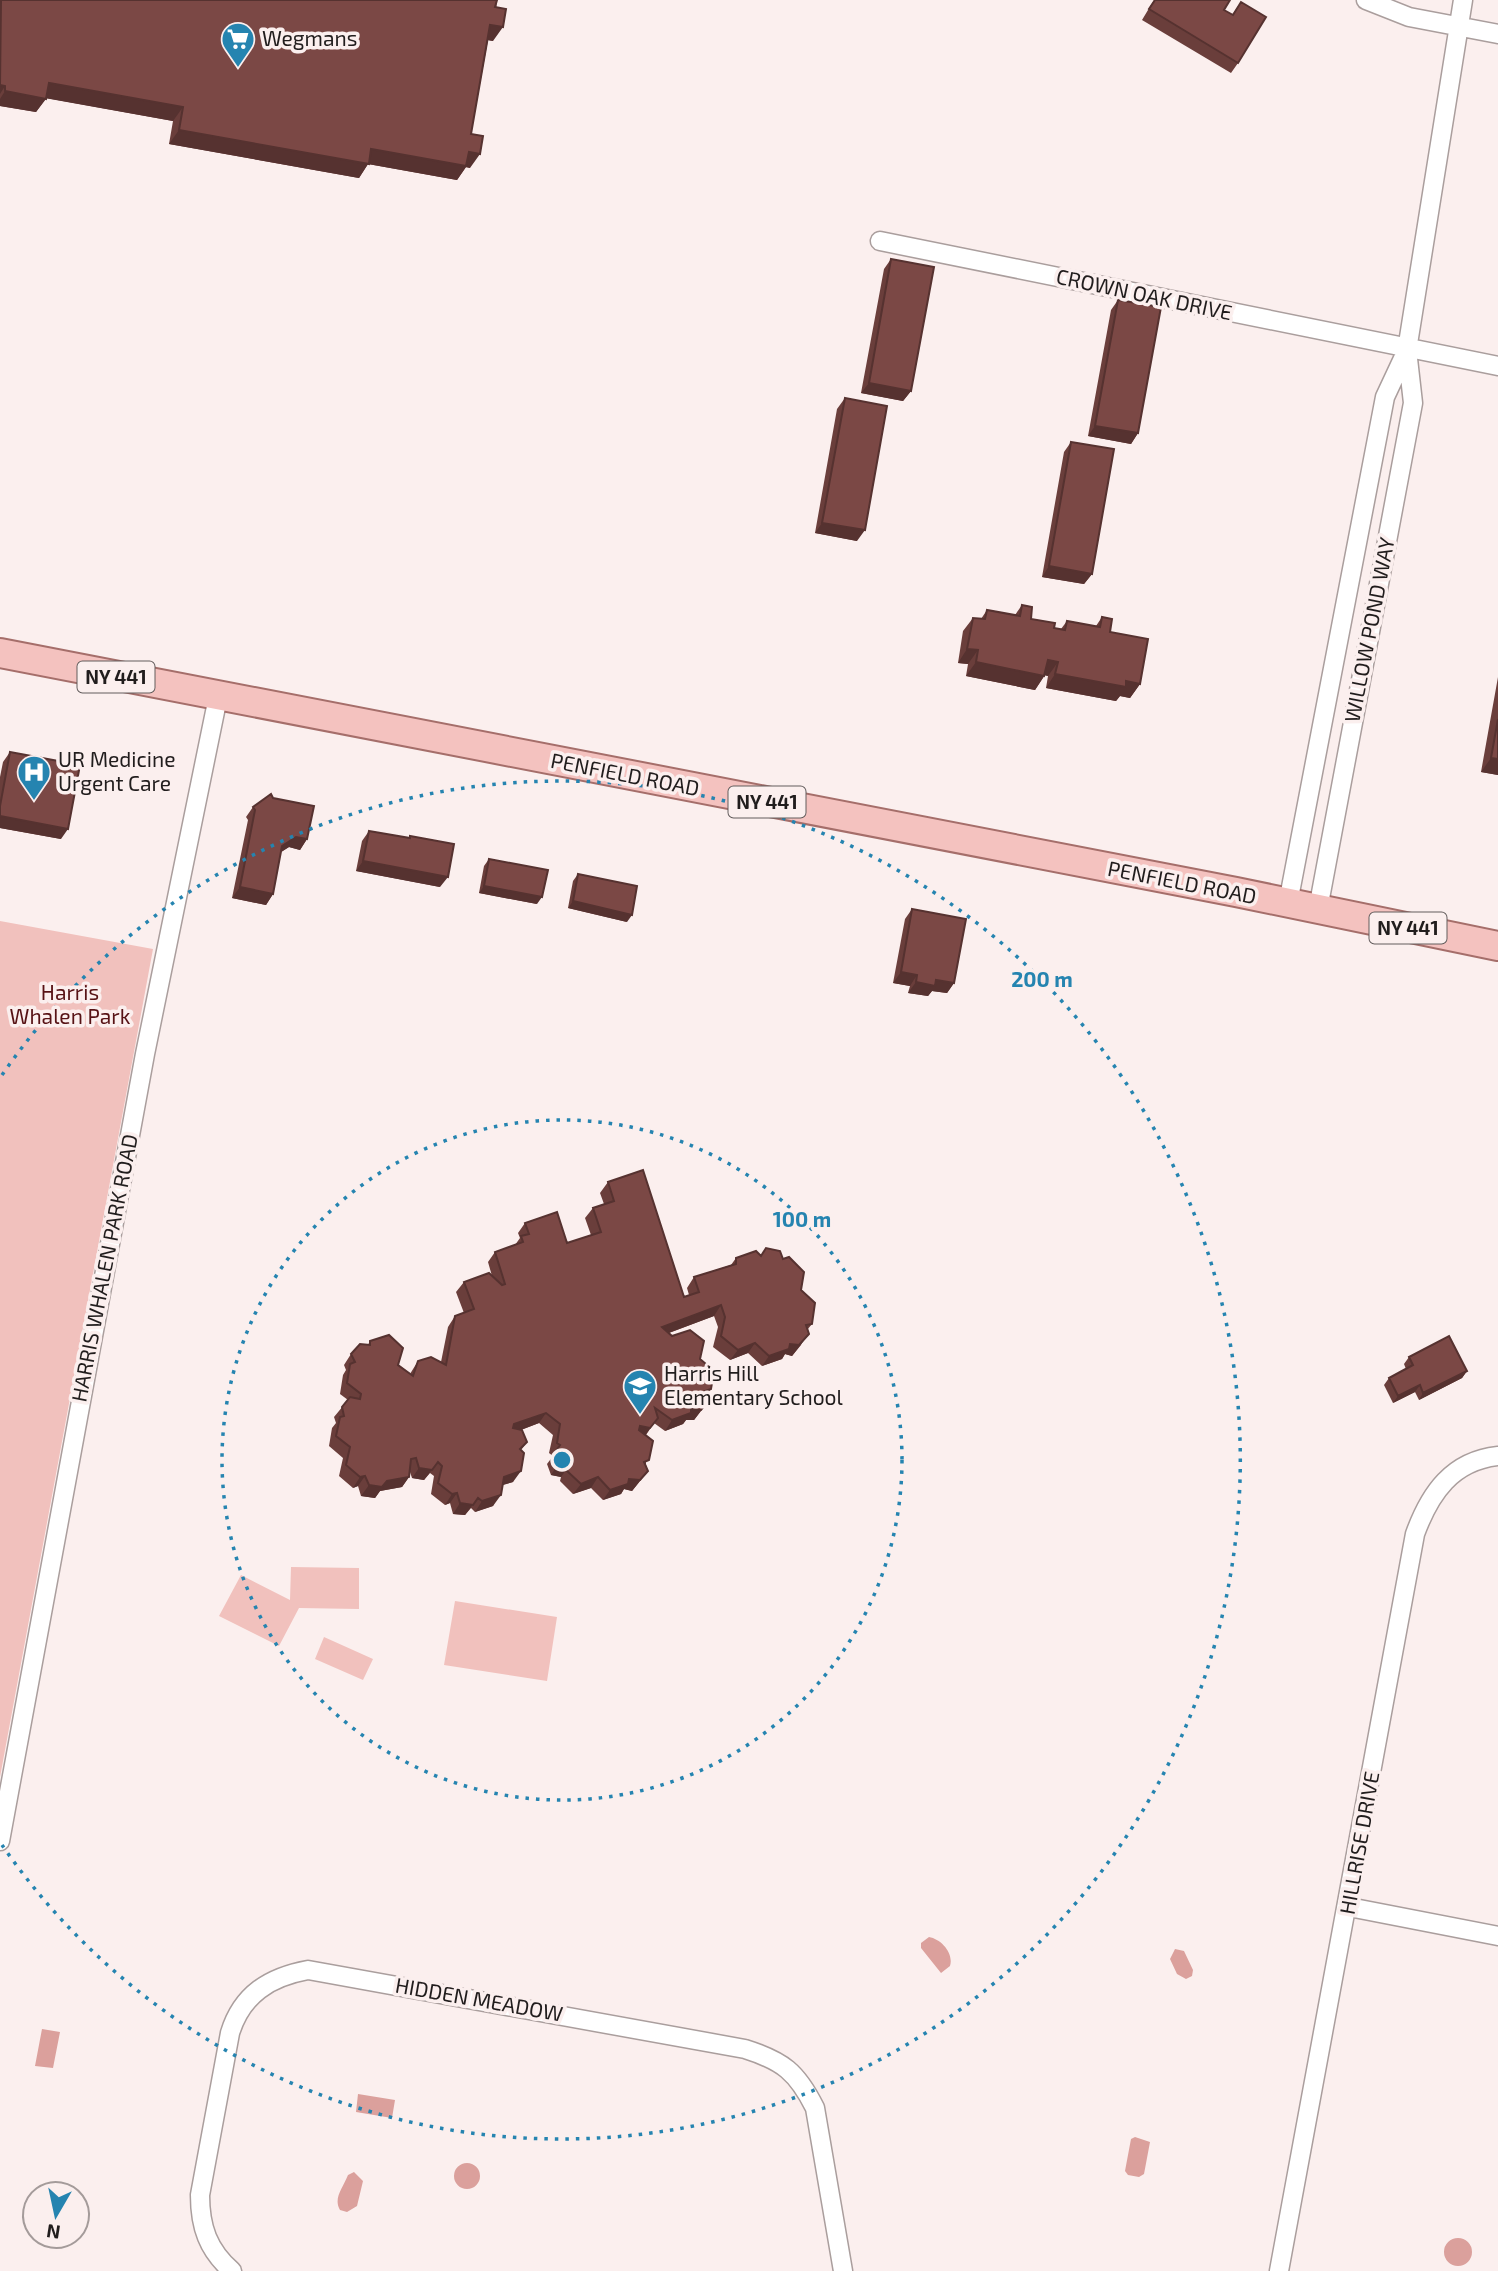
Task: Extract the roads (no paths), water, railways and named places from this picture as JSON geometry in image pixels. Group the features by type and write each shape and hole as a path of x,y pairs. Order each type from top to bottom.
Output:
{"main road":[{"name":"PENFIELD ROAD","path":"0,653 1498,946"}],"street":[{"path":"1366,0 1409,17 1498,34"},
{"name":"WILLOW POND WAY","path":"1318,909 1413,403 1407,350 1463,0"},
{"name":"CROWN OAK DRIVE","path":"880,241 1407,350"},
{"path":"1407,350 1498,366"},
{"name":"WILLOW POND WAY","path":"1288,903 1385,397 1407,350"},
{"name":"HARRIS WHALEN PARK ROAD","path":"0,1841 147,1041 218,697"},
{"name":"HILLRISE DRIVE","path":"1279,2271 1349,1907 1416,1534 1433,1494 1449,1475 1468,1463 1498,1457"},
{"path":"1349,1907 1498,1936"},
{"name":"HIDDEN MEADOW","path":"232,2271 215,2255 200,2219 200,2195 230,2033 240,2009 251,1994 285,1974 308,1970 745,2049 769,2056 788,2068 803,2083 815,2108 843,2271"}],"place":[{"name":"Wegmans","path":"238,69"},
{"name":"UR Medicine Urgent Care","path":"34,802"},
{"name":"Harris Hill Elementary School","path":"640,1416"}],"park label":[{"name":"Harris Whalen Park","path":"70,1005"}]}
